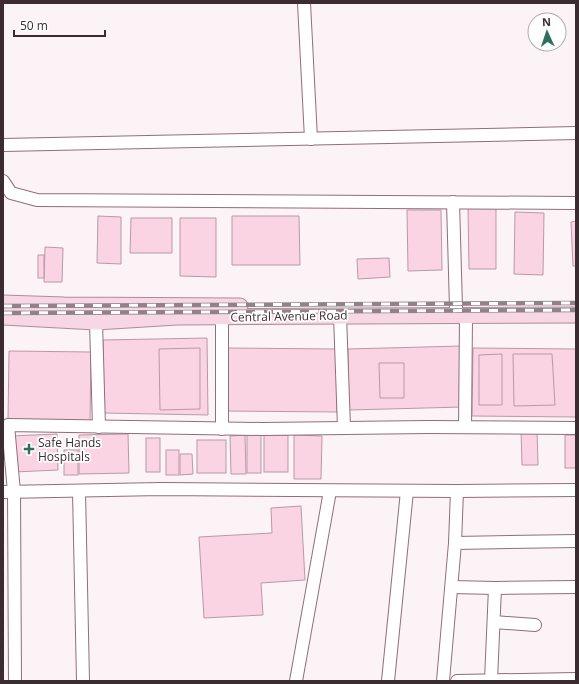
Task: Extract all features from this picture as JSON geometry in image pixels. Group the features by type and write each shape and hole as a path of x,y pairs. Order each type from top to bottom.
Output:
{"main road":[{"path":"3,293 10,303 94,306 461,312 576,305"},
{"name":"Central Avenue Road","path":"3,317 96,322 222,316 461,312 576,315"}],"street":[{"path":"304,3 311,139"},
{"path":"3,145 576,133"},
{"path":"3,181 11,193 37,200 576,203"},
{"path":"453,202 461,312 465,428"},
{"path":"340,315 344,428"},
{"path":"222,316 222,429"},
{"path":"96,322 99,427"},
{"path":"15,681 8,492 8,425 222,429 576,428"},
{"path":"8,492 161,489 330,491 576,490"},
{"path":"79,491 83,681"},
{"path":"296,681 330,491"},
{"path":"388,681 406,491"},
{"path":"443,681 452,586 457,491"},
{"path":"455,543 576,541"},
{"path":"452,586 495,588 576,587"},
{"path":"491,680 495,588"},
{"path":"494,622 535,625"},
{"path":"457,681 576,679"}],"building":[{"path":"468,206 496,206 496,269 469,269"},
{"path":"407,210 441,210 442,270 408,271"},
{"path":"515,212 544,213 543,275 514,274"},
{"path":"98,216 121,217 121,264 97,263"},
{"path":"232,216 299,216 300,265 232,265"},
{"path":"131,218 172,218 172,253 130,253"},
{"path":"180,218 216,218 216,277 180,276"},
{"path":"576,221 576,266 573,266 571,222"},
{"path":"45,247 63,248 62,282 44,282"},
{"path":"38,255 44,255 44,278 38,278"},
{"path":"389,258 390,277 358,279 357,259"},
{"path":"207,338 208,415 104,413 103,340"},
{"path":"462,346 463,407 349,410 348,349"},
{"path":"200,348 200,409 160,410 159,349"},
{"path":"226,348 337,349 337,412 225,411"},
{"path":"473,348 576,349 576,417 472,416"},
{"path":"9,351 91,352 90,422 8,421"},
{"path":"502,354 502,405 479,405 479,355"},
{"path":"513,354 552,354 555,405 514,406"},
{"path":"379,363 404,363 404,398 380,398"},
{"path":"521,430 537,430 538,465 522,465"},
{"path":"57,434 58,470 14,472 12,436"},
{"path":"128,434 129,473 79,474 79,435"},
{"path":"245,435 246,474 231,474 230,436"},
{"path":"247,435 261,435 261,473 247,473"},
{"path":"264,435 288,435 288,472 264,472"},
{"path":"294,435 322,436 321,479 294,479"},
{"path":"565,435 576,435 576,468 565,468"},
{"path":"146,438 160,438 160,472 146,472"},
{"path":"197,440 226,440 226,473 197,473"},
{"path":"64,450 78,450 78,475 64,475"},
{"path":"166,450 179,450 179,475 166,475"},
{"path":"180,454 192,454 193,474 180,475"},
{"path":"301,506 305,580 261,583 263,615 204,618 199,537 272,533 271,508"}],"railway":[{"path":"3,306 576,303"},
{"path":"3,313 576,310"}],"place":[{"name":"Safe Hands Hospitals","path":"29,449"}]}
